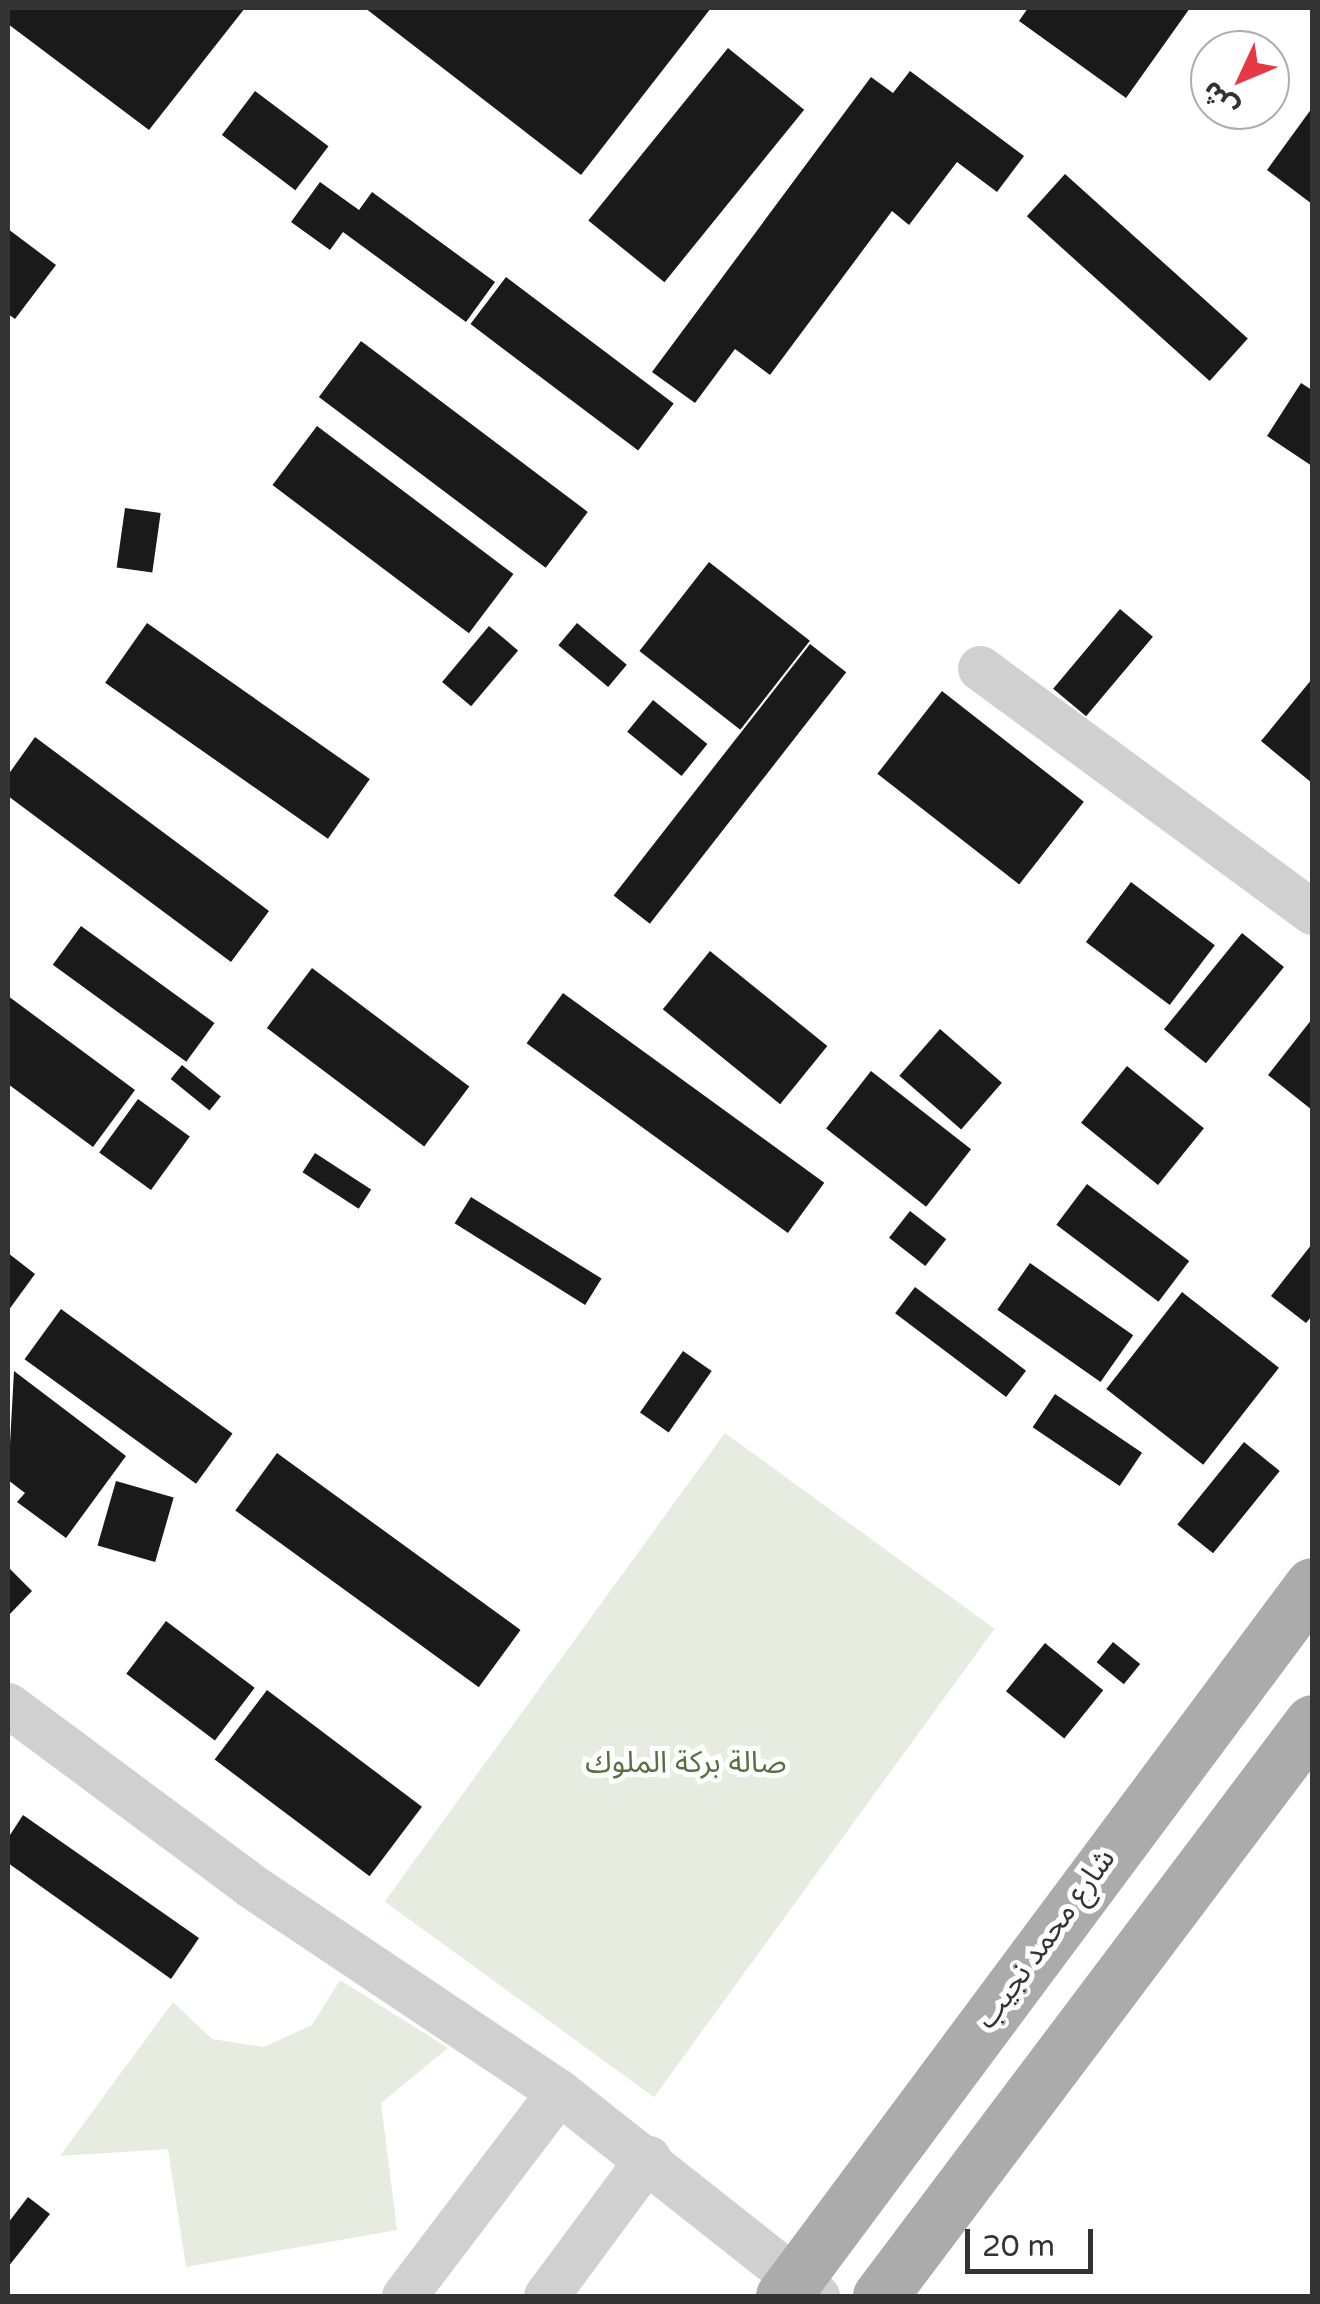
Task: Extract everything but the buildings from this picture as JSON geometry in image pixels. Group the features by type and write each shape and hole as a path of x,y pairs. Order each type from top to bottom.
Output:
{"main road":[{"name":"شارع محمد نجيب","path":"799,2291 1191,1743 1312,1585"},
{"path":"880,2296 1312,1722"},
{"path":"1191,1743 1252,1804"}],"lane":[{"path":"980,668 1312,912"},
{"path":"8,1705 250,1885 559,2092 648,2158 799,2291"},
{"path":"404,2296 559,2092"},
{"path":"546,2296 648,2158"}],"green space":[{"name":"صالة بركة الملوك","path":"725,1433 994,1629 654,2097 385,1901"},
{"path":"340,1980 448,2048 381,2103 397,2230 186,2267 168,2149 60,2156 173,2002 212,2039 264,2047 312,2025"}]}
